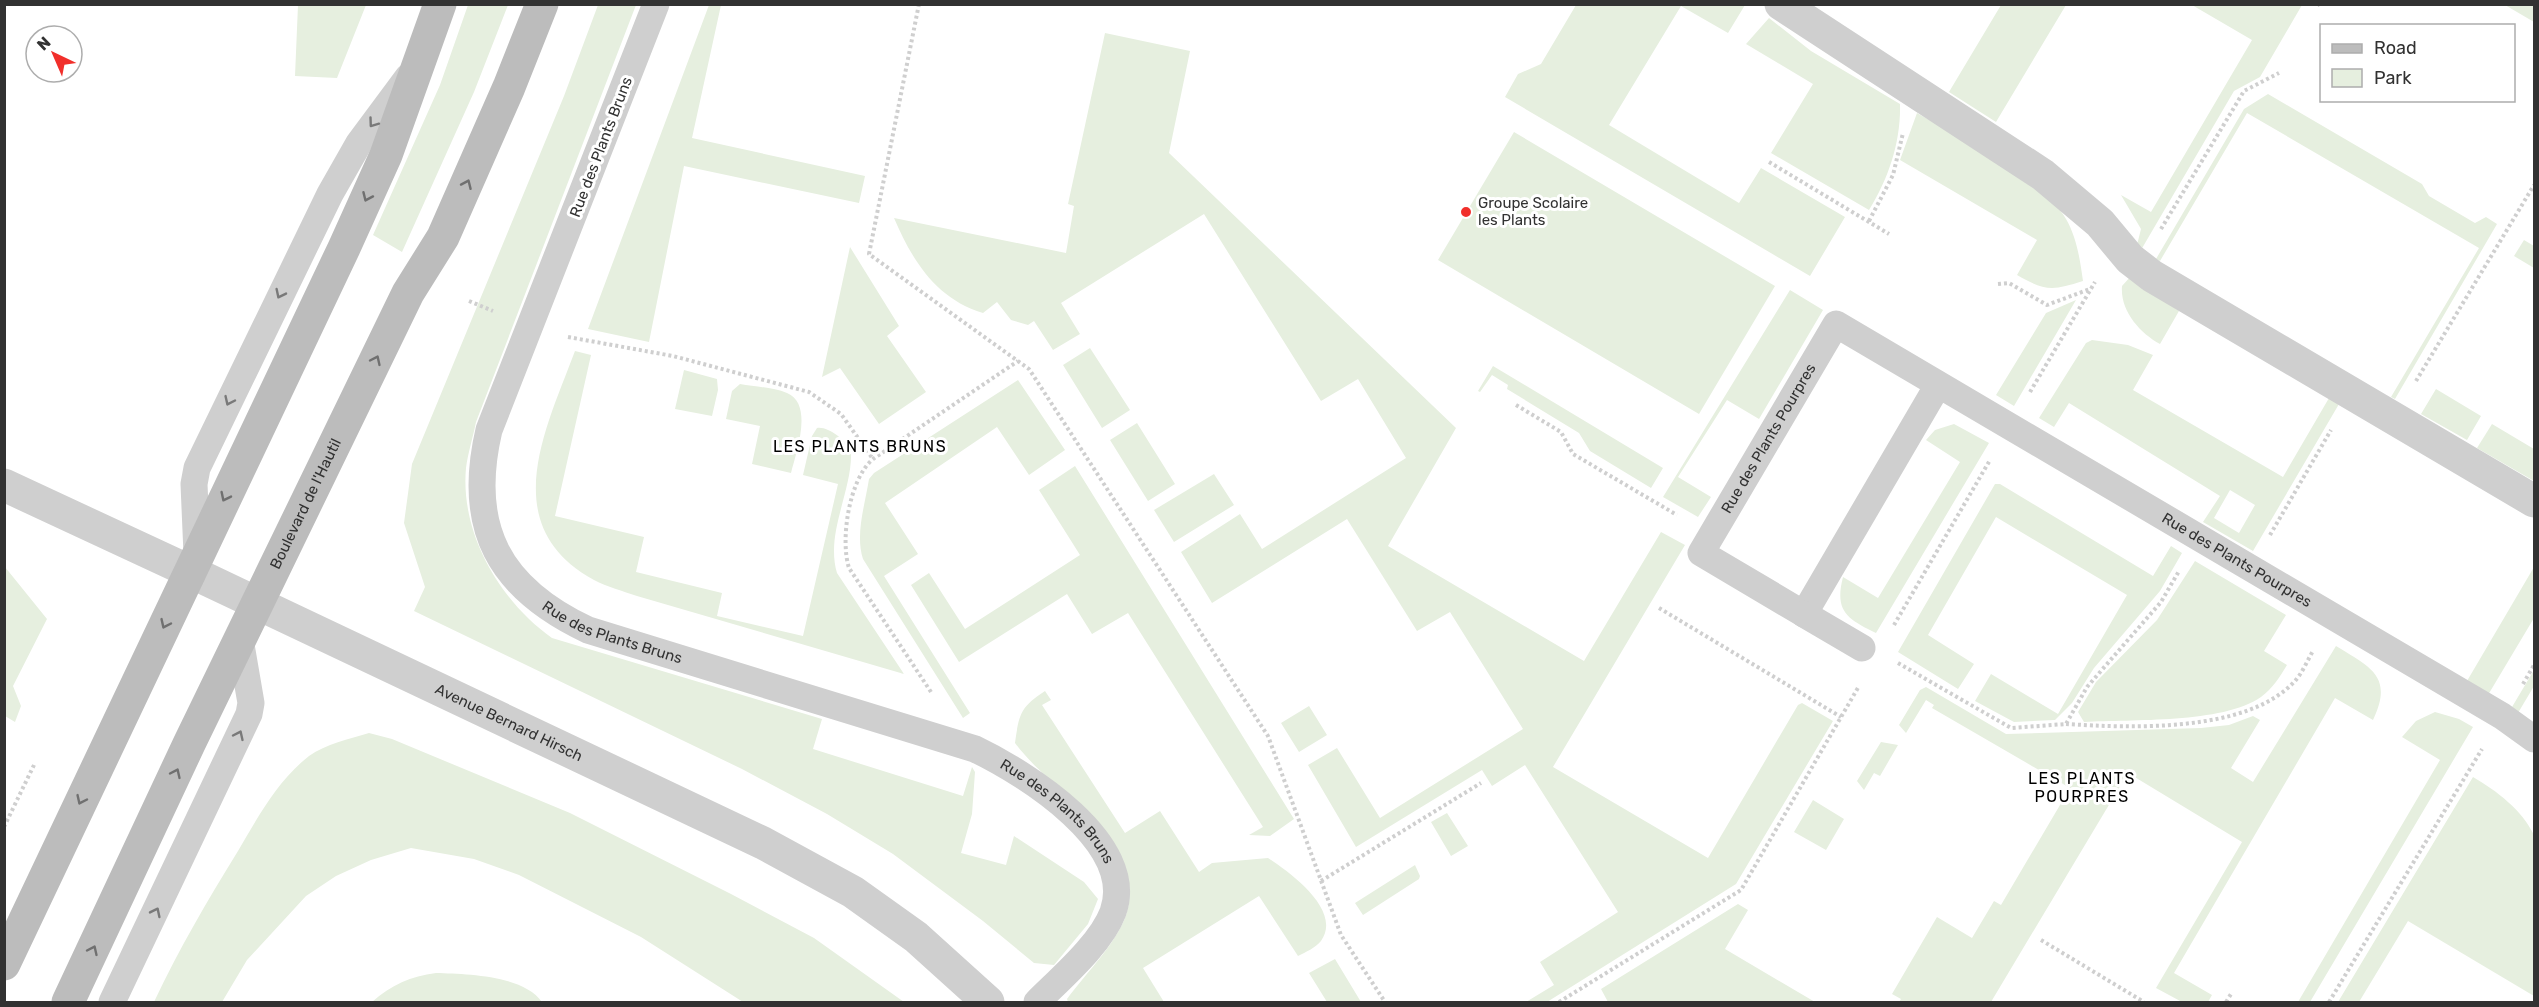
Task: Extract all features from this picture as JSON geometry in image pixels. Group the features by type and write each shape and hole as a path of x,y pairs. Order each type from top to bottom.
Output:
{"main road":[{"path":"4,964 344,248 386,154 441,4"},
{"name":"Boulevard de l'Hautil","path":"68,1002 240,639 408,293 443,237 509,87 542,4"}],"street":[{"path":"1781,4 2043,175 2100,223 2139,266 2152,276 2535,501"},
{"name":"Avenue Bernard Hirsch","path":"4,485 193,563 258,603 773,848 853,892 916,937 988,1002"}],"lane":[{"name":"Rue des Plants Bruns","path":"657,4 489,430 482,459 481,494 490,536 502,564 517,583 538,602 588,630 975,749 1007,765 1084,824 1100,846 1113,873 1116,891 1113,911 1099,935 1036,1002"},
{"name":"Rue des Plants Pourpres","path":"1862,648 1701,553 1836,324 2502,716 2535,739"},
{"path":"1804,614 1938,385"},
{"path":"112,1002 250,711 240,639"},
{"path":"4,940 29,912"}],"path":[{"path":"920,4 869,255 1029,369 1268,736 1341,935 1385,1002"},
{"path":"2139,266 2244,91 2280,74"},
{"path":"1869,221 1893,175 1914,91"},
{"path":"1768,162 1889,234"},
{"path":"2394,418 2535,185"},
{"path":"1998,284 2009,283 2047,305 2090,289"},
{"path":"469,301 487,308"},
{"path":"531,327 585,342 673,356 809,392 841,414 873,459"},
{"path":"934,697 860,588 844,553 855,485 864,466 873,459 1018,362"},
{"path":"2250,569 2353,394"},
{"path":"1516,405 1561,432 1573,454 1711,535"},
{"path":"2066,724 2103,666 2161,602 2197,537"},
{"path":"1659,608 1841,717"},
{"path":"1889,658 2011,728 2066,724 2104,726 2210,722 2254,710 2294,682 2334,617"},
{"path":"2329,1002 2535,665"},
{"path":"4,827 34,765"},
{"path":"1321,881 1481,783"},
{"path":"2041,940 2144,1002"},
{"path":"2226,1002 2231,994"}],"green space":[{"path":"298,5 366,5 337,78 295,76"},
{"path":"468,5 508,5 474,92 402,252 373,235 440,85"},
{"path":"598,5 636,5 476,422 468,457 466,493 470,517 487,564 516,605 552,638 822,719 813,749 963,796 972,767 975,772 972,814 961,853 1006,865 1014,836 1084,882 1098,899 1088,924 1054,965 1034,963 983,921 893,854 827,814 742,769 414,611 425,587 404,523 412,464 564,96"},
{"path":"709,5 721,5 692,138 865,176 859,203 684,166 649,342 588,329"},
{"path":"1576,5 1745,5 1728,33 1681,6 1609,125 1739,203 1761,168 1845,217 1810,276 1505,97 1518,74 1541,64"},
{"path":"2001,5 2066,5 1996,122 1949,92"},
{"path":"2192,5 2302,5 2260,77 2234,91 2141,250 2137,245 2141,229 2121,195 2151,212 2252,40"},
{"path":"2505,5 2534,5 2534,22"},
{"path":"1769,18 1811,51 1900,104 1898,132 1892,159 1869,210 1771,153 1813,84 1746,44"},
{"path":"1105,33 1190,51 1169,153 1456,428 1388,546 1584,661 1661,532 1685,545 1553,767 1708,858 1798,705 1802,703 1833,721 1736,884 1547,1002 1526,1002 1554,985 1540,962 1618,912 1525,765 1492,786 1482,770 1356,847 1308,765 1337,748 1380,818 1523,729 1450,612 1417,631 1347,519 1212,603 1181,552 1240,514 1262,549 1406,458 1358,379 1321,401 1204,214 1061,303 1080,334 1053,350 1034,321 1028,325 1011,320 997,302 983,313 966,307 952,298 928,276 901,234 894,218 1066,253 1074,206 1068,204"},
{"path":"2268,94 2422,184 2429,196 2475,223 2486,217 2497,224 2395,399 2391,397 2479,248 2247,113 2160,261 2156,259 2244,109"},
{"path":"1917,113 2020,174 2055,204 2073,234 2083,281 2064,287 2049,288 2017,275 2037,240 1900,160"},
{"path":"1514,132 1775,286 1699,414 1438,260"},
{"path":"2524,240 2534,246 2534,268 2514,256"},
{"path":"850,247 899,326 887,336 926,392 879,424 840,368 822,377"},
{"path":"2131,276 2179,311 2160,344 2145,334 2133,320 2124,304 2122,286"},
{"path":"1790,290 1823,310 1759,419 1727,400 1678,477 1711,497 1698,517 1663,497"},
{"path":"2076,300 2014,406 1996,395 2046,313"},
{"path":"2092,340 2128,345 2153,355 2133,390 2283,477 2329,398 2339,404 2253,551 2203,522 2220,496 2069,403 2054,427 2039,418 2086,343","holes":["2230,490 2255,505 2239,533 2214,518"]},
{"path":"1090,348 1130,410 1102,428 1063,365"},
{"path":"575,351 591,355 555,516 644,537 636,572 722,593 717,616 803,636 838,484 803,475 812,436 817,428 831,431 841,438 851,450 848,481 834,542 837,573 904,674 615,589 594,580 564,558 545,533 537,505 536,475 542,444"},
{"path":"1493,366 1663,468 1651,488 1590,451 1579,433 1507,389 1508,385 1492,375 1480,392 1478,391"},
{"path":"684,370 717,379 718,390 712,416 675,409"},
{"path":"1018,380 1065,450 1029,475 997,427 885,503 918,554 884,576 970,713 963,718 863,559 860,540 862,519 869,479 874,473"},
{"path":"740,384 782,391 795,399 800,407 801,430 791,473 752,464 760,426 726,419 732,391"},
{"path":"2436,389 2481,416 2467,440 2421,414"},
{"path":"1137,423 1175,484 1148,501 1110,440"},
{"path":"1954,424 1989,443 1876,633 1846,613 1840,599 1843,577 1878,598 1960,462 1926,440 1935,430"},
{"path":"2492,424 2534,449 2534,481 2477,448"},
{"path":"1075,466 1294,819 1270,836 1249,835 1263,827 1128,613 1092,634 1067,594 959,662 911,585 929,573 965,629 1080,555 1039,490"},
{"path":"1214,474 1234,505 1174,542 1154,510"},
{"path":"1995,484 2000,484 2153,576 2171,546 2182,553 2160,591 2094,668 2072,703 2055,720 2014,722 1975,701 1991,674 2058,714 2127,595 1996,517 1928,635 1974,664 1958,689 1898,652"},
{"path":"2195,561 2286,615 2264,651 2287,665 2261,697 2244,706 2224,712 2176,719 2084,722 2078,712 2096,682 2157,620"},
{"path":"5,567 47,619 13,686 21,706 15,722 5,716"},
{"path":"2534,567 2534,618 2488,695 2467,681"},
{"path":"2336,646 2359,660 2375,674 2381,693 2379,705 2373,720 2335,698 2174,973 2212,995 2208,1002 2182,1002 2156,988 2242,842 2128,773 1991,1002 1899,1002 1901,999 1892,994 1937,917 1972,938 1994,901 2001,905 2070,788 1932,708 1934,705 1926,700 1906,733 1899,725 1920,690 1926,687 2006,734 2201,728 2229,725 2253,716 2260,720 2231,768 2253,782"},
{"path":"2534,670 2534,686 2518,713 2512,707"},
{"path":"1045,691 1051,700 1042,705 1125,833 1160,811 1199,872 1212,863 1268,858 1300,882 1319,905 1325,917 1326,929 1321,941 1298,956 1259,896 1143,968 1164,1002 1068,1002 1067,999 1118,931 1128,908 1129,882 1122,859 1108,837 1091,817 1015,743 1022,712 1030,702"},
{"path":"1309,706 1327,735 1299,752 1281,723"},
{"path":"2435,712 2459,719 2473,727 2310,1002 2298,1002 2440,760 2402,737 2416,721"},
{"path":"369,733 392,739 570,813 814,938 904,1002 743,1002 641,937 519,875 474,859 411,848 371,860 336,876 306,896 247,960 222,1002 154,1002 204,907 278,788 309,756 338,742"},
{"path":"1881,742 1898,745 1880,776 1874,773 1864,790 1857,781"},
{"path":"2473,777 2508,802 2523,817 2534,835 2534,996 2408,921 2359,1002 2338,1002"},
{"path":"1813,800 1844,819 1826,850 1794,832"},
{"path":"1447,813 1468,846 1451,856 1431,822"},
{"path":"1415,865 1419,879 1363,915 1355,903"},
{"path":"1738,904 1748,910 1725,949 1815,1002 1608,1002 1601,989"},
{"path":"1335,959 1361,1002 1327,1002 1309,973"},
{"path":"436,973 478,975 508,981 522,986 542,1002 372,1002 402,982"}],"place":[{"name":"Groupe Scolaire les Plants","path":"1466,212"}],"district":[{"name":"LES PLANTS BRUNS","path":"860,446"},
{"name":"LES PLANTS POURPRES","path":"2082,787"}]}
